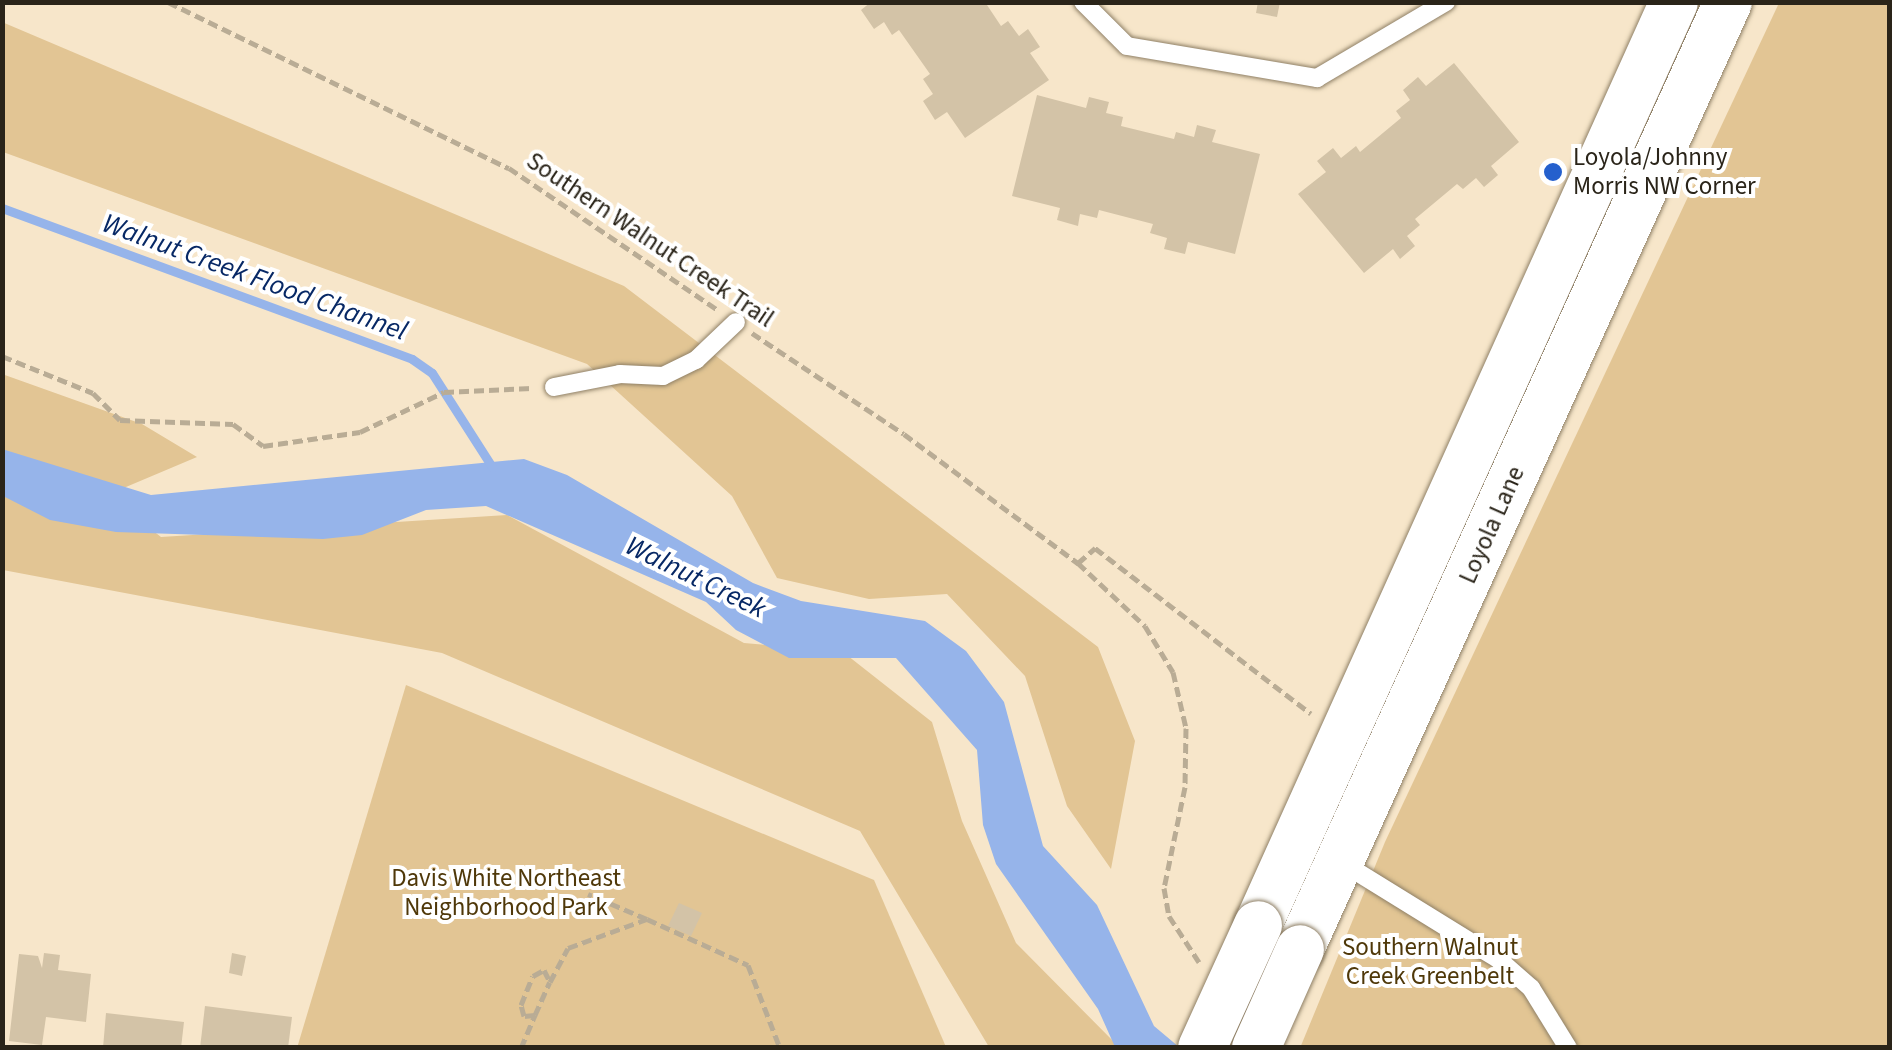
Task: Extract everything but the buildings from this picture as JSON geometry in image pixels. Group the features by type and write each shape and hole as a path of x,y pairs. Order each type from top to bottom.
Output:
{"main road":[{"path":"1671,8 1721,19"},
{"name":"Loyola Lane","path":"1202,1048 1671,8"},
{"name":"Loyola Lane","path":"1256,1048 1721,19"},
{"path":"1648,59 1693,81"},
{"path":"1298,837 1340,862"}],"lane":[{"path":"1083,2 1127,46 1301,78 1333,74 1446,2"},
{"path":"554,387 620,374 663,376 696,360 736,322"},
{"path":"1340,862 1498,959 1530,988 1568,1048"}],"path":[{"name":"Southern Walnut Creek Trail","path":"168,2 508,168 736,322 1078,563 1145,626 1172,672 1188,758 1164,888 1169,916 1206,972"},
{"path":"2,356 93,393 120,420 233,424 263,446 360,432 444,392 554,387"},
{"path":"1078,563 1095,548 1313,716"},
{"path":"588,894 748,964 780,1048"},
{"path":"520,1048 568,948 648,918"},
{"path":"535,1014 524,1016 521,1005 533,976 544,970 550,982"}],"green space":[{"name":"Southern Walnut Creek Greenbelt","path":"1779,3 1889,3 1889,1047 1300,1048 1385,842"},
{"path":"2,22 624,286 1098,647 1135,741 1111,869 1067,806 1025,676 947,594 869,599 777,578 732,496 587,364 3,152"},
{"path":"2,374 142,424 197,457 107,495 161,537 507,515 744,643 843,652 932,722 962,821 1016,943 1119,1047 989,1047 860,831 442,653 3,570"},
{"name":"Davis White Northeast Neighborhood Park","path":"406,685 874,880 946,1047 297,1048"}],"water":[{"name":"Walnut Creek","path":"2,449 151,495 524,459 567,475 753,583 801,601 925,621 966,651 1004,702 1043,846 1097,905 1154,1026 1179,1047 1115,1047 1098,1009 996,864 983,825 977,750 896,658 789,658 736,630 706,602 486,506 426,510 362,535 323,539 116,532 50,520 3,496"}],"waterway":[{"name":"Walnut Creek Flood Channel","path":"2,208 412,359 432,373 492,467"}],"place":[{"name":"Loyola/Johnny Morris NW Corner","path":"1553,172"}]}
